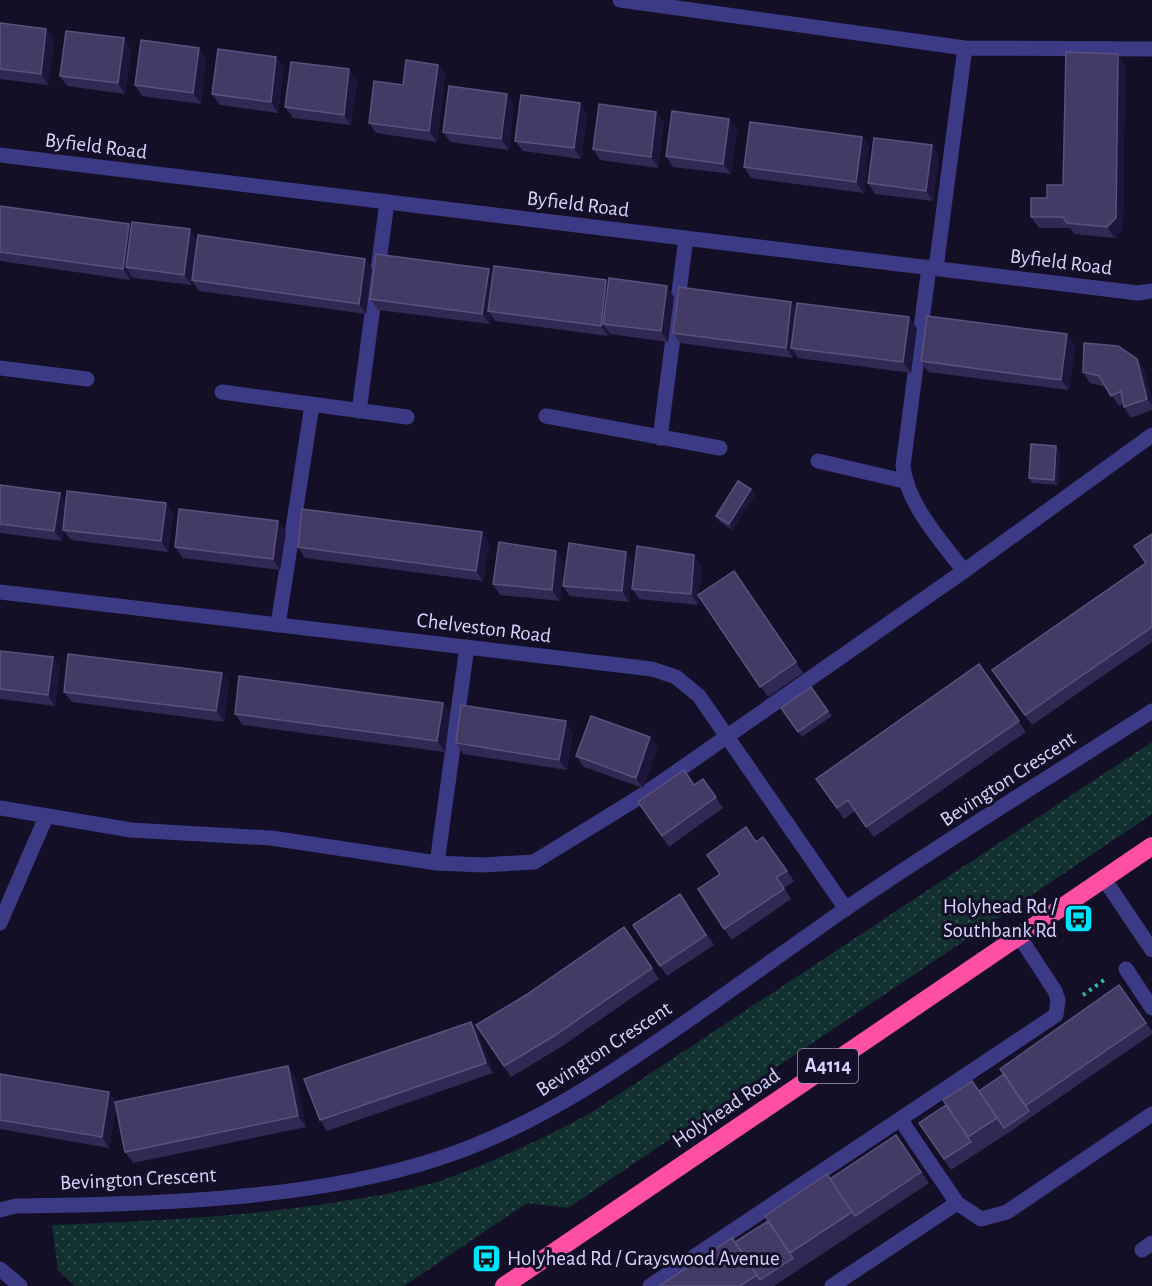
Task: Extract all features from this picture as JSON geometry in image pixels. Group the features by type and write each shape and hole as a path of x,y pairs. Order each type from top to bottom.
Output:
{"highway":[{"name":"Holyhead Road","path":"504,1286 1152,846"}],"street":[{"path":"620,0 965,48 1152,49"},
{"path":"964,571 932,529 904,481 903,466 965,48"},
{"name":"Byfield Road","path":"0,155 1138,293 1152,291"},
{"path":"359,411 387,202"},
{"path":"660,438 686,238"},
{"path":"0,368 87,378"},
{"path":"222,392 407,417"},
{"path":"278,625 312,405"},
{"path":"546,416 720,448"},
{"path":"0,808 131,831 270,838 437,862 482,865 534,862 646,792 964,571 1152,435"},
{"path":"818,461 904,481"},
{"name":"Chelveston Road","path":"0,592 652,669 676,677 699,696 846,909"},
{"path":"437,862 467,647"},
{"name":"Bevington Crescent","path":"0,1210 16,1206 138,1204 271,1192 350,1180 439,1159 526,1123 606,1077 846,909 1152,711"},
{"path":"0,923 46,817"},
{"path":"1104,879 1152,951"},
{"path":"650,1286 1056,1015 1058,1000 1055,991 1019,936"},
{"path":"1126,969 1152,1008"},
{"path":"900,1119 957,1203 981,1219 1006,1212 1152,1114"},
{"path":"832,1286 957,1203"},
{"path":"0,1269 20,1286"}],"green space":[{"path":"1152,742 1152,814 568,1208 527,1203 404,1286 75,1286 58,1270 52,1225 231,1215 376,1196 440,1181 534,1142 589,1114"}],"building":[{"path":"0,23 46,29 41,74 0,69"},
{"path":"66,31 124,38 118,83 60,76"},
{"path":"141,40 199,48 193,93 135,85"},
{"path":"218,49 276,57 271,102 212,94"},
{"path":"1066,52 1118,54 1116,218 1107,227 1067,223 1063,217 1031,217 1031,198 1047,198 1047,185 1063,185"},
{"path":"406,60 438,65 429,131 369,123 374,81 403,85"},
{"path":"291,62 349,69 344,115 285,107"},
{"path":"449,86 507,94 501,139 443,132"},
{"path":"521,95 580,103 574,148 515,141"},
{"path":"599,104 656,112 651,157 593,149"},
{"path":"672,111 729,119 723,164 666,156"},
{"path":"750,122 862,137 856,182 744,167"},
{"path":"874,138 932,145 926,191 868,183"},
{"path":"0,206 129,224 123,269 0,252"},
{"path":"132,222 190,229 184,275 126,267"},
{"path":"198,235 365,259 359,304 192,280"},
{"path":"376,254 489,269 482,314 370,299"},
{"path":"494,266 606,280 601,326 488,311"},
{"path":"609,278 667,286 661,331 603,324"},
{"path":"679,287 791,302 786,348 673,333"},
{"path":"797,303 909,317 903,362 791,348"},
{"path":"927,316 1067,334 1061,380 921,361"},
{"path":"1084,343 1118,346 1137,359 1147,399 1124,407 1121,391 1111,396 1099,376 1083,372"},
{"path":"1031,444 1056,446 1054,480 1029,478"},
{"path":"738,481 751,489 729,524 716,516"},
{"path":"0,485 60,493 54,531 0,524"},
{"path":"67,491 166,503 161,541 63,530"},
{"path":"179,509 278,521 273,559 175,547"},
{"path":"302,509 482,532 476,571 298,547"},
{"path":"1152,534 1152,627 1025,715 992,670 1146,563 1134,546"},
{"path":"499,542 556,551 552,590 493,584"},
{"path":"569,543 626,552 622,591 563,586"},
{"path":"637,546 694,555 691,594 632,589"},
{"path":"734,571 796,662 760,687 698,595"},
{"path":"0,651 53,657 48,695 0,689"},
{"path":"68,654 222,673 216,711 64,692"},
{"path":"979,664 1019,721 866,827 848,800 837,808 816,779"},
{"path":"239,676 443,703 437,741 235,714"},
{"path":"811,687 828,711 798,732 781,708"},
{"path":"461,705 566,721 559,760 456,743"},
{"path":"591,716 650,737 636,778 576,756"},
{"path":"684,770 694,785 703,779 716,797 662,836 638,802"},
{"path":"746,827 756,842 763,837 787,871 776,877 784,889 724,929 698,889 720,874 707,855"},
{"path":"680,894 706,935 660,966 633,925"},
{"path":"624,927 652,968 554,1036 504,1066 476,1025 526,995"},
{"path":"1119,985 1146,1023 1025,1106 1000,1069"},
{"path":"471,1022 486,1063 320,1120 304,1079"},
{"path":"288,1066 298,1116 125,1152 115,1102"},
{"path":"0,1074 109,1092 102,1137 0,1120"},
{"path":"1004,1074 1029,1111 1004,1128 979,1091"},
{"path":"972,1081 997,1118 968,1137 943,1100"},
{"path":"946,1105 971,1142 944,1159 919,1123"},
{"path":"896,1135 921,1172 855,1216 830,1179"},
{"path":"827,1174 852,1212 790,1253 765,1216"},
{"path":"768,1221 793,1258 760,1280 735,1242"},
{"path":"732,1238 757,1275 740,1286 659,1286"}],"place":[{"name":"Holyhead Rd / Southbank Rd","path":"1078,918"},
{"name":"Holyhead Rd / Grayswood Avenue","path":"486,1258"}]}
